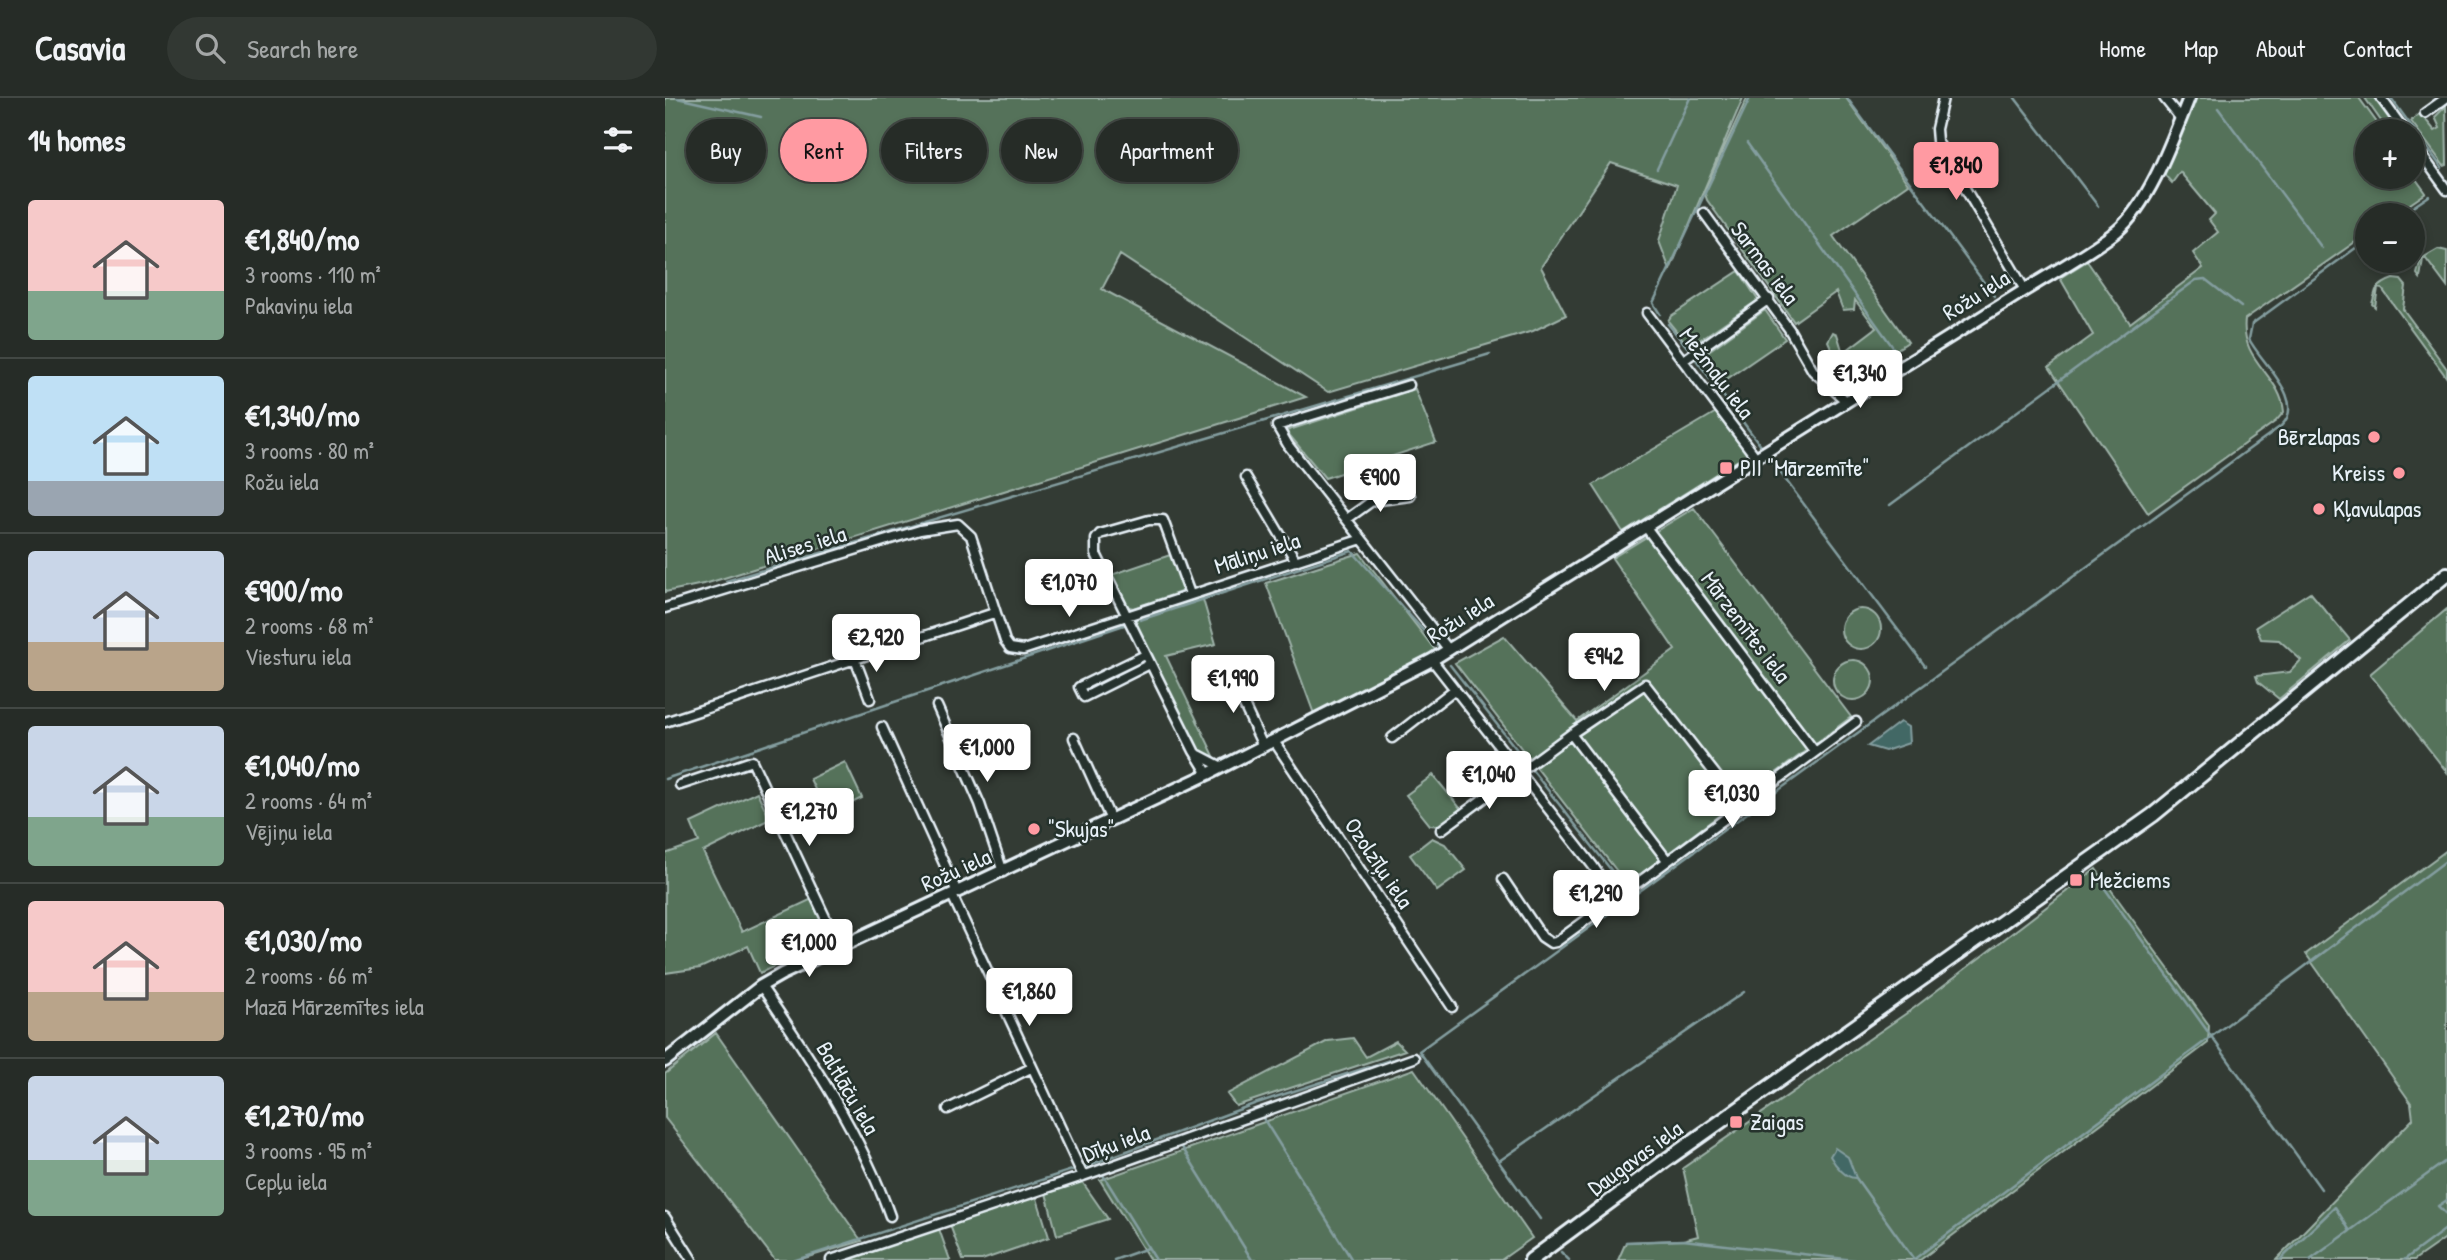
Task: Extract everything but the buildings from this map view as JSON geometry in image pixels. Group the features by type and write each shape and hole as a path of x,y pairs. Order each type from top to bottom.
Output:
{"main road":[{"name":"Daugavas iela","path":"1531,1260 2153,815 2447,573"}],"street":[{"path":"1944,98 1936,129 1937,141 2025,290"},
{"path":"2164,98 2181,119"},
{"name":"Rožu iela","path":"665,1061 761,986 1208,774 1432,660 2025,290 2116,231 2130,217 2147,190 2189,98"},
{"path":"2381,98 2396,119"},
{"path":"2425,113 2446,98"},
{"path":"2425,160 2447,190"},
{"path":"2437,177 2447,171"},
{"name":"Sarmas iela","path":"1704,212 1769,299 1813,371 1846,401"},
{"path":"1684,360 1769,299"},
{"name":"Mežmaļu iela","path":"1647,313 1755,456"},
{"path":"1409,385 1277,426 1288,444 1449,650"},
{"path":"1246,477 1296,561"},
{"path":"1347,519 1372,501 1410,496"},
{"name":"Māliņu iela","path":"1190,594 1163,520 1149,520 1100,534 1096,539 1096,554 1208,774"},
{"name":"Alises iela","path":"665,608 921,530 958,524 971,536 994,613"},
{"name":"Mārzemītes iela","path":"1646,526 1815,752"},
{"name":"Māliņu iela","path":"994,613 1010,648 1023,650 1362,539"},
{"path":"665,722 994,613"},
{"path":"1145,654 1079,687 1084,697 1150,664"},
{"path":"855,659 870,699"},
{"path":"1432,660 1613,896"},
{"path":"1228,671 1263,746"},
{"path":"1441,830 1519,770 1645,684 1740,806"},
{"path":"1392,738 1454,690"},
{"path":"937,706 980,804 1003,872"},
{"path":"1503,879 1542,937 1551,943 1856,722"},
{"path":"882,727 1031,1068 1083,1175"},
{"path":"1571,734 1667,860"},
{"path":"1074,738 1111,820"},
{"name":"Ozolzīļu iela","path":"1274,741 1452,1007"},
{"path":"1196,755 1222,767"},
{"path":"680,785 753,761 839,947"},
{"name":"Baltlāču iela","path":"761,986 816,1068 879,1183 890,1216"},
{"name":"Dīķu iela","path":"831,1260 1083,1175 1414,1058"},
{"path":"948,1109 1031,1068"},
{"path":"665,1217 692,1260"}],"green space":[{"path":"665,98 1743,98 1670,270 1659,241 1677,185 1611,163 1541,267 1566,315 1533,331 1328,392 1120,255 1102,289 1306,397 708,583 665,592"},
{"path":"1747,98 1846,98 1908,184 1833,236 1908,342 1843,384 1833,383 1822,355 1832,350 1828,341 1833,332 1837,334 1843,353 1876,328 1855,300 1854,309 1843,310 1836,292 1794,322 1707,200 1704,191"},
{"path":"2194,98 2359,98 2374,119 2355,119 2355,189 2423,189 2426,193 2411,203 2355,203 2355,242 2245,319 2245,334 2254,358 2276,388 2284,412 2276,421 2148,513 2049,367 2093,335 2060,278 2087,261 2130,323 2203,268 2193,253 2218,232 2209,220 2215,214 2180,172 2172,183 2162,172"},
{"path":"2365,98 2374,98 2389,119 2380,119"},
{"path":"2446,106 2447,165 2444,166 2425,140 2425,119 2435,131 2440,128 2435,117"},
{"path":"2420,113 2425,119 2413,119"},
{"path":"2438,249 2447,251 2447,287 2425,259"},
{"path":"1739,271 1758,300 1689,347 1668,321 1671,316"},
{"path":"2393,279 2401,280 2406,286 2403,309 2447,369 2447,378 2382,289 2378,288 2375,307 2372,304 2376,290 2379,286"},
{"path":"1765,310 1785,339 1718,385 1699,358"},
{"path":"1415,389 1436,442 1325,478 1286,431"},
{"path":"1718,411 1746,448 1746,455 1623,532 1593,485"},
{"path":"1694,508 1851,717 1627,884 1455,663 1504,636 1577,721 1675,650 1612,558"},
{"path":"1360,553 1435,650 1375,686 1314,714 1266,583"},
{"path":"1173,554 1183,586 1181,592 1133,608 1126,606 1111,575"},
{"path":"2310,592 2350,640 2279,699 2258,682 2256,676 2290,672 2301,660 2279,640 2261,639 2256,627"},
{"path":"1202,596 1216,644 1166,656 1216,760 1214,761 1197,749 1135,624 1136,618"},
{"path":"1861,609 1869,610 1875,615 1880,621 1880,637 1875,643 1869,648 1861,649 1853,648 1847,643 1842,637 1841,629 1842,621 1847,615 1853,610"},
{"path":"2447,609 2447,772 2370,674"},
{"path":"1853,660 1861,661 1867,666 1872,672 1872,688 1867,694 1861,699 1853,700 1845,699 1839,694 1834,688 1833,680 1834,672 1839,666 1845,661"},
{"path":"845,762 862,798 827,815 810,779"},
{"path":"1433,775 1461,809 1440,826 1430,825 1406,795"},
{"path":"757,792 770,819 703,852 742,932 812,899 831,940 760,973 748,946 700,968 665,973 665,854 699,842 691,823"},
{"path":"1432,838 1445,844 1466,870 1437,891 1410,855"},
{"path":"2447,850 2447,1237 2414,1260 2276,1260 2413,1119 2411,1103 2306,954"},
{"path":"2096,869 2209,1025 2208,1043 1920,1260 1618,1260 1626,1242 1683,1240 1698,1236 1683,1168 1914,1008"},
{"path":"716,1033 862,1241 798,1260 775,1260 665,1118 665,1074"},
{"path":"1353,1038 1366,1057 1396,1041 1405,1050 1236,1106 1227,1094 1328,1041"},
{"path":"1414,1069 1532,1238 1501,1260 1150,1260 1100,1180"},
{"path":"1081,1180 1108,1219 1057,1235 1046,1193"},
{"path":"1036,1195 1049,1237 982,1260 963,1260 950,1225"},
{"path":"939,1229 950,1260 839,1260"}],"water":[{"path":"1900,722 1908,727 1909,743 1885,751 1868,746"},
{"path":"1835,1148 1848,1157 1856,1178 1845,1174 1830,1156"}],"waterway":[{"path":"677,98 761,117"},
{"path":"1657,169 1690,98"},
{"path":"1660,314 1653,303 1750,98"},
{"path":"1847,98 1994,296"},
{"path":"2015,98 2098,206"},
{"path":"2391,98 2442,168"},
{"path":"2218,108 2322,248"},
{"path":"1747,143 1897,353"},
{"path":"2419,203 2429,196"},
{"path":"1540,1219 1419,1051 2281,426 2288,416 2286,394 2249,339 2252,324 2355,249"},
{"path":"1890,505 2196,280 2205,279 2241,307"},
{"path":"1668,324 1687,347"},
{"path":"726,581 1490,354"},
{"path":"1694,357 1761,446"},
{"path":"1770,459 1925,666"},
{"path":"1140,620 1352,551 1439,648"},
{"path":"665,779 1124,625"},
{"path":"1450,665 1521,755"},
{"path":"1532,770 1619,880"},
{"path":"1913,1260 2447,860"},
{"path":"2098,879 2321,1189"},
{"path":"1499,1161 1744,992"},
{"path":"1084,1167 1254,1104 1396,1058"},
{"path":"1263,1118 1352,1260"},
{"path":"1182,1147 1252,1260"},
{"path":"2351,1230 2447,1160"},
{"path":"796,1260 1072,1170"},
{"path":"1103,1175 1156,1260"},
{"path":"1856,1178 1913,1258"},
{"path":"2447,1200 2438,1206 2447,1215"},
{"path":"2280,1260 2335,1207 2350,1231 2310,1260"},
{"path":"2404,1260 2447,1228"},
{"path":"1626,1242 1683,1240 1854,1260"},
{"path":"1114,1260 1148,1248"},
{"path":"1561,1252 1569,1260"}],"place":[{"name":"Bērzlapas","path":"2374,437"},
{"name":"PII \"Mārzemīte\"","path":"1726,468"},
{"name":"Kreiss","path":"2399,473"},
{"name":"Kļavulapas","path":"2319,509"},
{"name":"\"Skujas\"","path":"1034,829"},
{"name":"Mežciems","path":"2076,880"},
{"name":"Zaigas","path":"1736,1122"}]}
